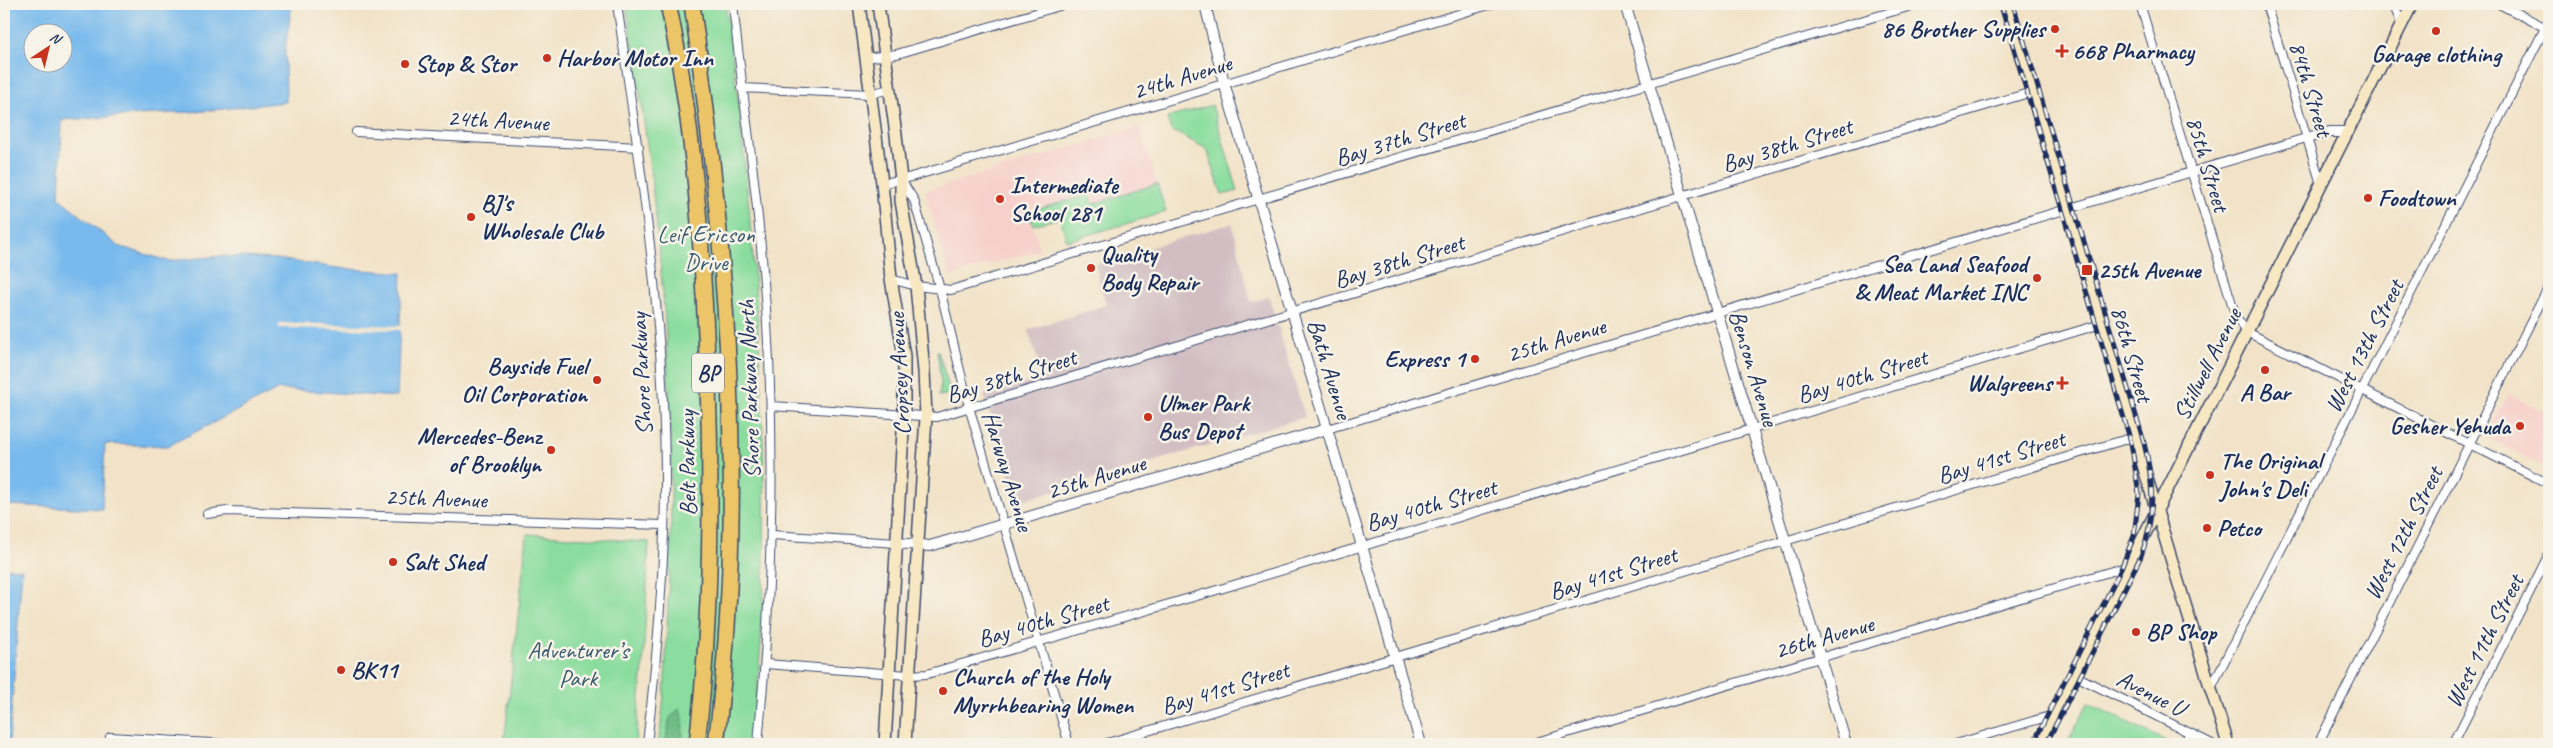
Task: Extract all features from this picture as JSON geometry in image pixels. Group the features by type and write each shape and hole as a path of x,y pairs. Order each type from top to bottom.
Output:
{"highway":[{"name":"Belt Parkway","path":"668,4 678,50 696,194 703,268 709,411 708,620 697,744"},
{"name":"Belt Parkway","path":"692,4 716,186 730,399 728,617 716,744"}],"main road":[{"name":"Cropsey Avenue","path":"858,4 882,183 891,279 904,356 904,414 885,744"},
{"name":"Cropsey Avenue","path":"878,4 901,180 901,201 916,286 926,416 904,744"},
{"name":"86th Street","path":"2005,4 2156,513 2228,744"},
{"name":"Stillwell Avenue","path":"2039,744 2412,4"}],"street":[{"name":"Shore Parkway","path":"616,4 638,147 654,286 662,406 665,481 659,639 647,744"},
{"name":"Shore Parkway North","path":"733,4 763,269 771,406 772,535 766,664 758,744"},
{"path":"865,58 897,54 1066,4"},
{"name":"Bath Avenue","path":"1205,4 1224,83 1421,744"},
{"name":"24th Avenue","path":"882,183 901,180 1492,4"},
{"name":"Benson Avenue","path":"1625,4 1846,744"},
{"name":"Bay 37th Street","path":"891,279 916,286 951,290 1918,4"},
{"name":"85th Street","path":"2140,4 2236,317 2247,332"},
{"name":"84th Street","path":"2266,4 2321,184"},
{"path":"2393,4 2402,25"},
{"path":"2499,4 2548,26"},
{"name":"West 13th Street","path":"2211,688 2548,26"},
{"path":"742,88 870,94 890,89"},
{"name":"Bay 38th Street","path":"771,406 937,417 2032,92"},
{"name":"24th Avenue","path":"356,132 638,147"},
{"name":"25th Avenue","path":"772,535 930,546 2306,138 2330,132 2347,132"},
{"name":"Harway Avenue","path":"901,180 914,200 940,289 969,407 1070,744"},
{"name":"West 12th Street","path":"2318,744 2549,286"},
{"name":"Bay 40th Street","path":"766,664 908,675 927,674 2101,324"},
{"path":"2247,332 2549,484"},
{"name":"Bay 41st Street","path":"1104,744 2134,437"},
{"name":"25th Avenue","path":"207,514 227,511 663,525"},
{"name":"West 11th Street","path":"2453,744 2549,554"},
{"name":"26th Avenue","path":"1530,744 2129,566"},
{"name":"Avenue U","path":"2074,675 2212,744"},
{"path":"1956,744 2054,715"},
{"path":"2184,744 2190,733"},
{"path":"110,737 227,744"}],"shaded area":[{"name":"Intermediate School 281","path":"1140,127 1157,184 1092,204 1089,194 1029,212 1040,250 950,276 925,191"},
{"path":"1232,223 1251,302 1269,297 1305,417 1017,502 984,395 1044,378 1028,330 1106,305 1095,264"},
{"name":"Gesher Yehuda","path":"2508,394 2549,414 2549,469 2486,437"}],"green space":[{"name":"Leif Ericson Drive","path":"626,4 725,4 750,217 759,345 763,445 764,545 761,645 751,744 658,744 663,709 671,526 668,376 664,301 657,227 638,78"},
{"path":"1212,105 1238,191 1222,195 1207,149 1171,130 1167,118"},
{"path":"1157,184 1166,212 1067,241 1060,218 1033,225 1029,212 1089,194 1093,204"},
{"path":"937,351 951,394 939,396 941,382"},
{"name":"Adventurer’s Park","path":"527,534 649,542 643,668 635,744 504,744"},
{"path":"2088,703 2168,742 2167,744 2067,744"},
{"path":"679,709 683,718 682,744 665,744 670,718"}],"water":[{"path":"4,4 292,4 285,49 286,102 204,111 62,120 59,198 118,246 168,261 222,256 277,259 337,268 402,273 397,397 279,389 168,446 105,444 102,509 4,505"},
{"path":"4,568 22,569 9,742 4,742"}],"pier":[{"path":"279,323 403,326 402,330 279,328"}],"railway":[{"path":"2001,4 2131,442 2139,494 2134,536 2121,569 2033,744"},
{"path":"2013,4 2143,439 2147,454 2152,498 2149,526 2141,556 2046,744"}],"place":[{"name":"86 Brother Supplies","path":"2055,29"},
{"name":"Garage clothing","path":"2436,31"},
{"name":"668 Pharmacy","path":"2062,51"},
{"name":"Harbor Motor Inn","path":"547,58"},
{"name":"Stop & Stor","path":"405,64"},
{"name":"Foodtown","path":"2368,198"},
{"name":"Intermediate School 281","path":"1000,199"},
{"name":"BJ's Wholesale Club","path":"471,217"},
{"name":"Quality Body Repair","path":"1091,268"},
{"name":"25th Avenue","path":"2087,270"},
{"name":"Sea Land Seafood & Meat Market INC","path":"2037,278"},
{"name":"Express 1","path":"1475,359"},
{"name":"A Bar","path":"2265,370"},
{"name":"Bayside Fuel Oil Corporation","path":"597,380"},
{"name":"Walgreens","path":"2062,383"},
{"name":"Ulmer Park Bus Depot","path":"1148,417"},
{"name":"Gesher Yehuda","path":"2520,426"},
{"name":"Mercedes-Benz of Brooklyn","path":"551,450"},
{"name":"The Original John's Deli","path":"2210,475"},
{"name":"Petco","path":"2207,528"},
{"name":"Salt Shed","path":"393,562"},
{"name":"BP Shop","path":"2136,632"},
{"name":"BK11","path":"341,670"},
{"name":"Church of the Holy Myrrhbearing Women","path":"943,691"}]}
